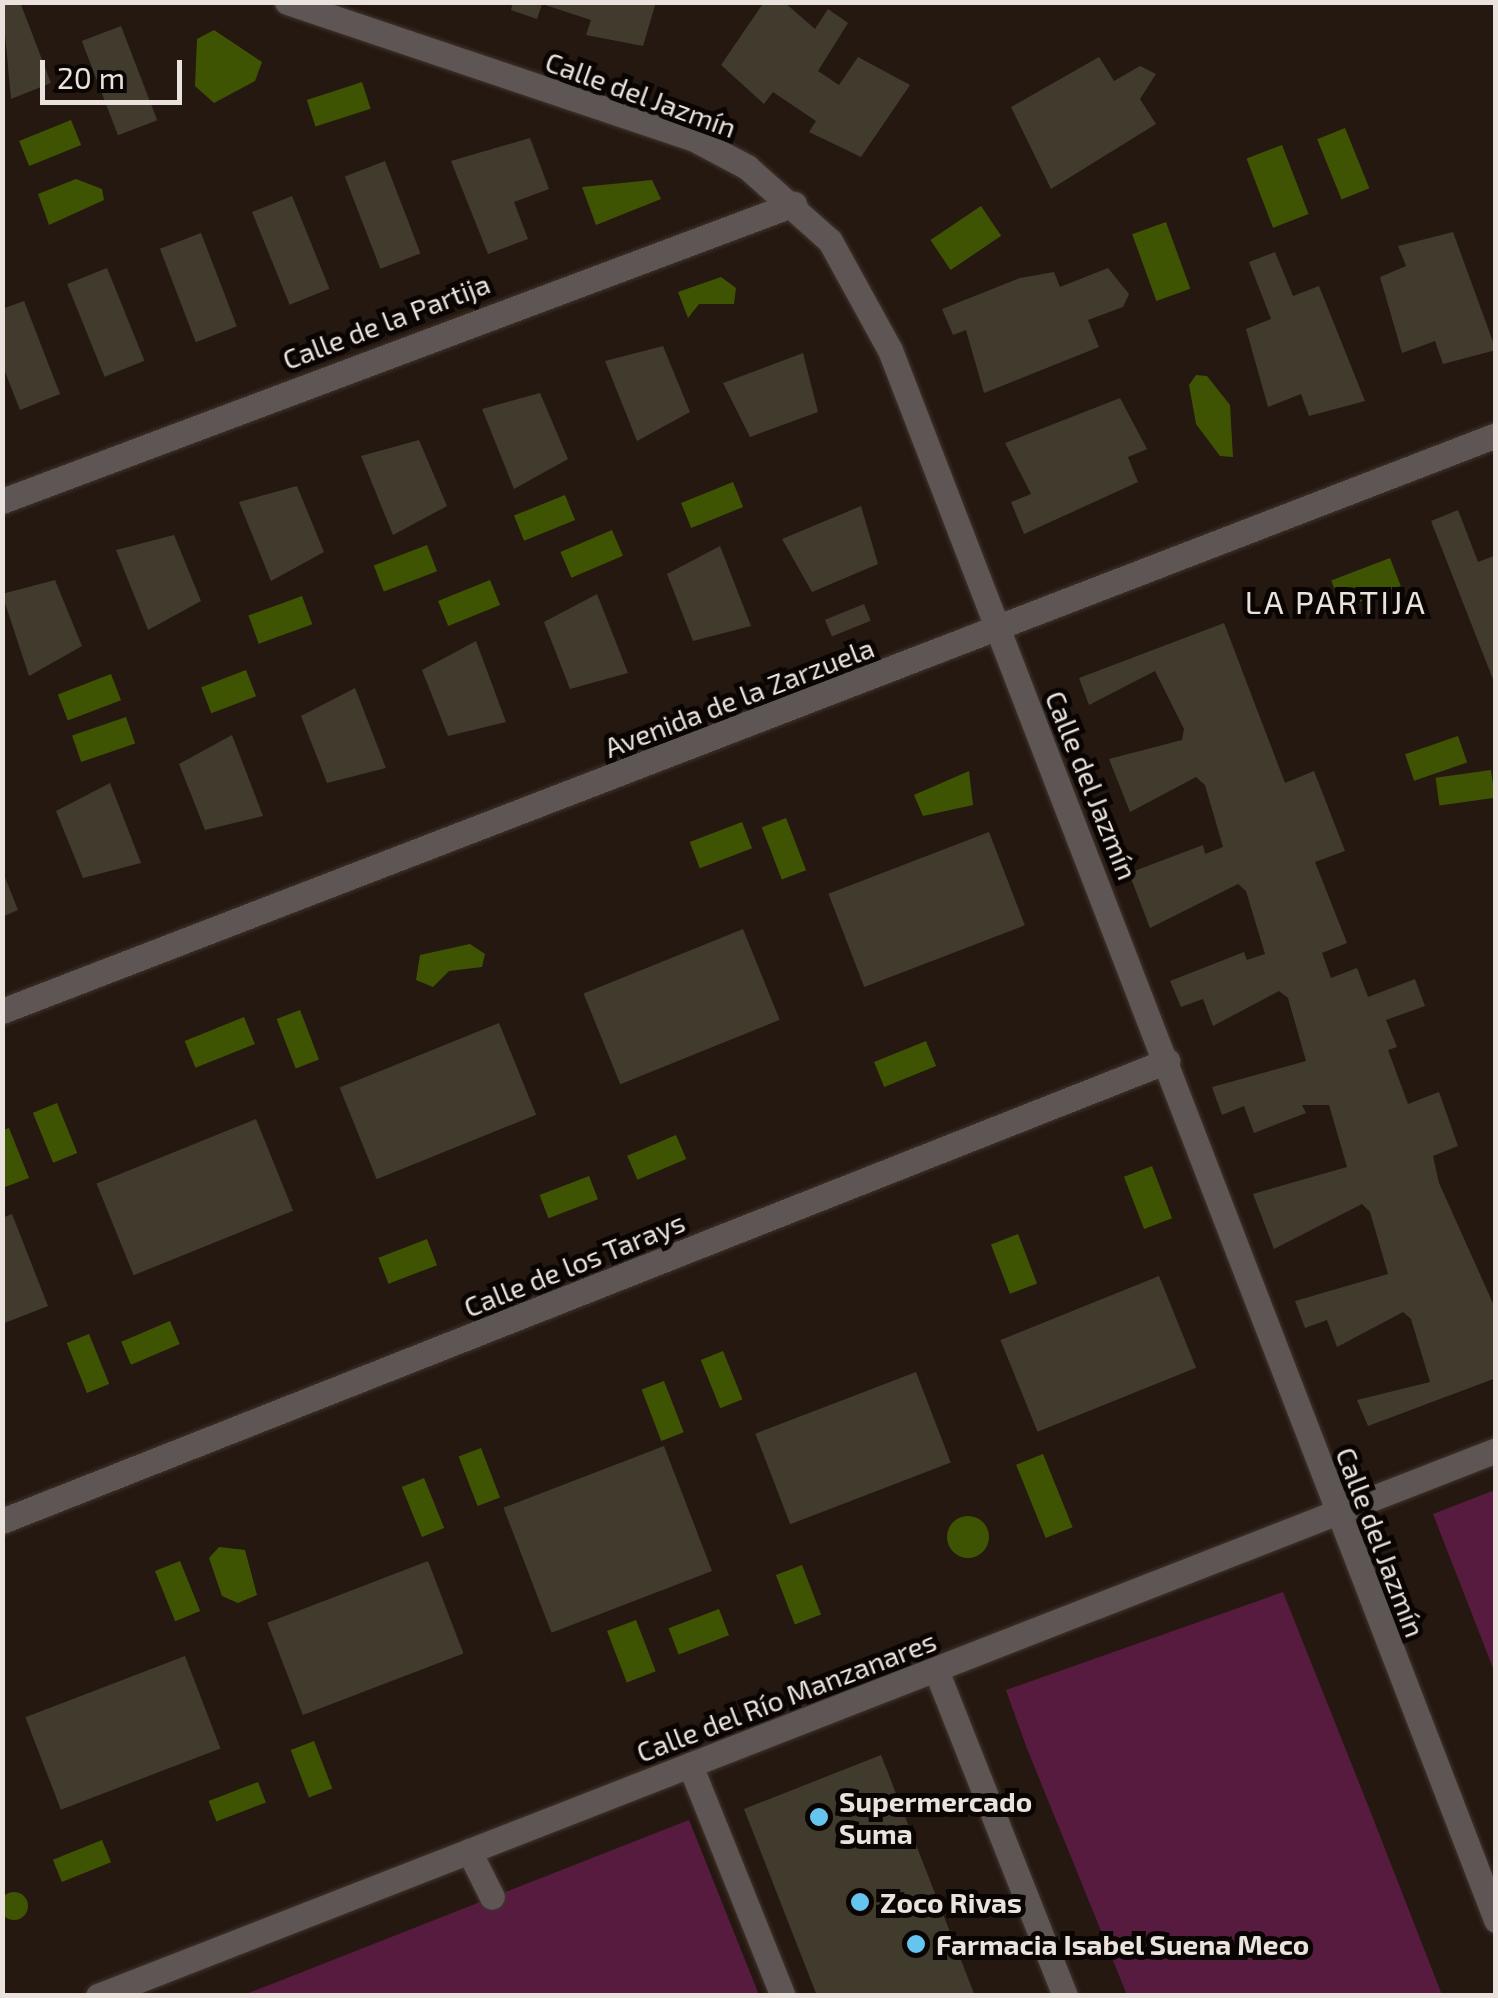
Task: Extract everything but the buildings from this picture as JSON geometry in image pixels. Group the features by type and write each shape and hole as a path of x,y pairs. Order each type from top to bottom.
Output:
{"street":[{"name":"Calle del Jazmín","path":"287,2 696,140 794,204 830,241 890,350 1496,1920"},
{"name":"Calle de la Partija","path":"2,502 794,204"},
{"name":"Avenida de la Zarzuela","path":"2,1011 997,631 1496,435"},
{"name":"Calle de los Tarays","path":"2,1521 1167,1061"},
{"name":"Calle del Río Manzanares","path":"98,1996 1496,1450"},
{"path":"936,1670 1064,1996"},
{"path":"690,1765 784,1996"},
{"path":"470,1851 492,1897"}],"shaded area":[{"path":"214,30 262,62 255,81 214,103 195,86 197,39"},
{"path":"362,82 371,109 315,127 307,100"},
{"path":"71,120 81,145 29,166 19,141"},
{"path":"1345,128 1369,188 1342,200 1317,139"},
{"path":"1282,145 1309,214 1273,228 1247,159"},
{"path":"76,179 102,189 104,200 49,225 38,194"},
{"path":"652,180 661,199 596,225 582,187"},
{"path":"981,206 1001,236 951,270 930,240"},
{"path":"1166,222 1190,289 1156,301 1132,234"},
{"path":"721,277 736,288 734,304 699,304 688,318 678,292"},
{"path":"1196,375 1207,376 1230,405 1233,457 1220,456 1196,424 1189,385"},
{"path":"733,482 743,507 691,528 681,503"},
{"path":"565,495 575,520 524,541 514,516"},
{"path":"612,530 623,556 571,578 560,552"},
{"path":"427,545 437,571 384,592 374,565"},
{"path":"1390,558 1401,586 1342,609 1331,581"},
{"path":"490,580 500,605 448,626 438,601"},
{"path":"302,596 312,624 259,644 248,615"},
{"path":"246,670 256,696 211,713 201,687"},
{"path":"111,674 121,700 68,721 58,694"},
{"path":"126,717 135,743 81,762 72,736"},
{"path":"1458,736 1467,762 1414,781 1405,754"},
{"path":"1491,770 1495,798 1439,806 1436,778"},
{"path":"969,771 973,805 923,816 914,795"},
{"path":"786,818 806,870 782,880 762,827"},
{"path":"742,822 752,848 700,868 690,842"},
{"path":"470,944 485,954 482,967 449,971 433,987 416,980 420,955"},
{"path":"300,1010 319,1059 296,1068 277,1019"},
{"path":"244,1017 255,1044 196,1068 185,1041"},
{"path":"926,1041 936,1066 884,1087 874,1062"},
{"path":"57,1103 77,1153 53,1163 33,1113"},
{"path":"9,1128 29,1178 5,1187 3,1130"},
{"path":"676,1135 686,1159 637,1180 627,1156"},
{"path":"1152,1166 1172,1218 1144,1229 1124,1177"},
{"path":"589,1176 598,1199 548,1218 540,1195"},
{"path":"1018,1234 1037,1283 1010,1294 991,1244"},
{"path":"427,1239 437,1265 388,1284 378,1258"},
{"path":"170,1321 180,1344 131,1365 121,1342"},
{"path":"89,1334 109,1384 87,1393 67,1343"},
{"path":"723,1351 742,1399 720,1408 701,1360"},
{"path":"664,1381 684,1432 661,1441 642,1390"},
{"path":"481,1448 500,1497 478,1506 459,1457"},
{"path":"1043,1454 1073,1527 1046,1538 1016,1465"},
{"path":"424,1478 444,1528 422,1537 402,1487"},
{"path":"1495,1490 1495,1673 1433,1514"},
{"path":"968,1516 983,1522 989,1537 983,1552 968,1558 953,1552 947,1537 953,1522"},
{"path":"219,1547 245,1550 257,1595 238,1603 222,1596 209,1558"},
{"path":"180,1561 200,1611 175,1621 155,1571"},
{"path":"802,1565 821,1614 795,1625 776,1575"},
{"path":"1283,1592 1442,1995 1127,1995 1026,1746 1006,1690"},
{"path":"719,1609 729,1635 679,1654 669,1628"},
{"path":"636,1620 656,1671 627,1682 607,1631"},
{"path":"314,1741 332,1789 309,1798 291,1750"},
{"path":"258,1782 266,1803 216,1822 209,1801"},
{"path":"689,1820 759,1995 241,1996"},
{"path":"102,1840 111,1862 62,1882 53,1860"},
{"path":"14,1892 24,1896 28,1906 24,1916 14,1920 4,1916 0,1906 4,1896"}],"place":[{"name":"Supermercado Suma","path":"819,1817"},
{"name":"Zoco Rivas","path":"860,1902"},
{"name":"Farmacia Isabel Suena Meco","path":"916,1944"}],"district":[{"name":"LA PARTIJA","path":"1336,601"}]}
